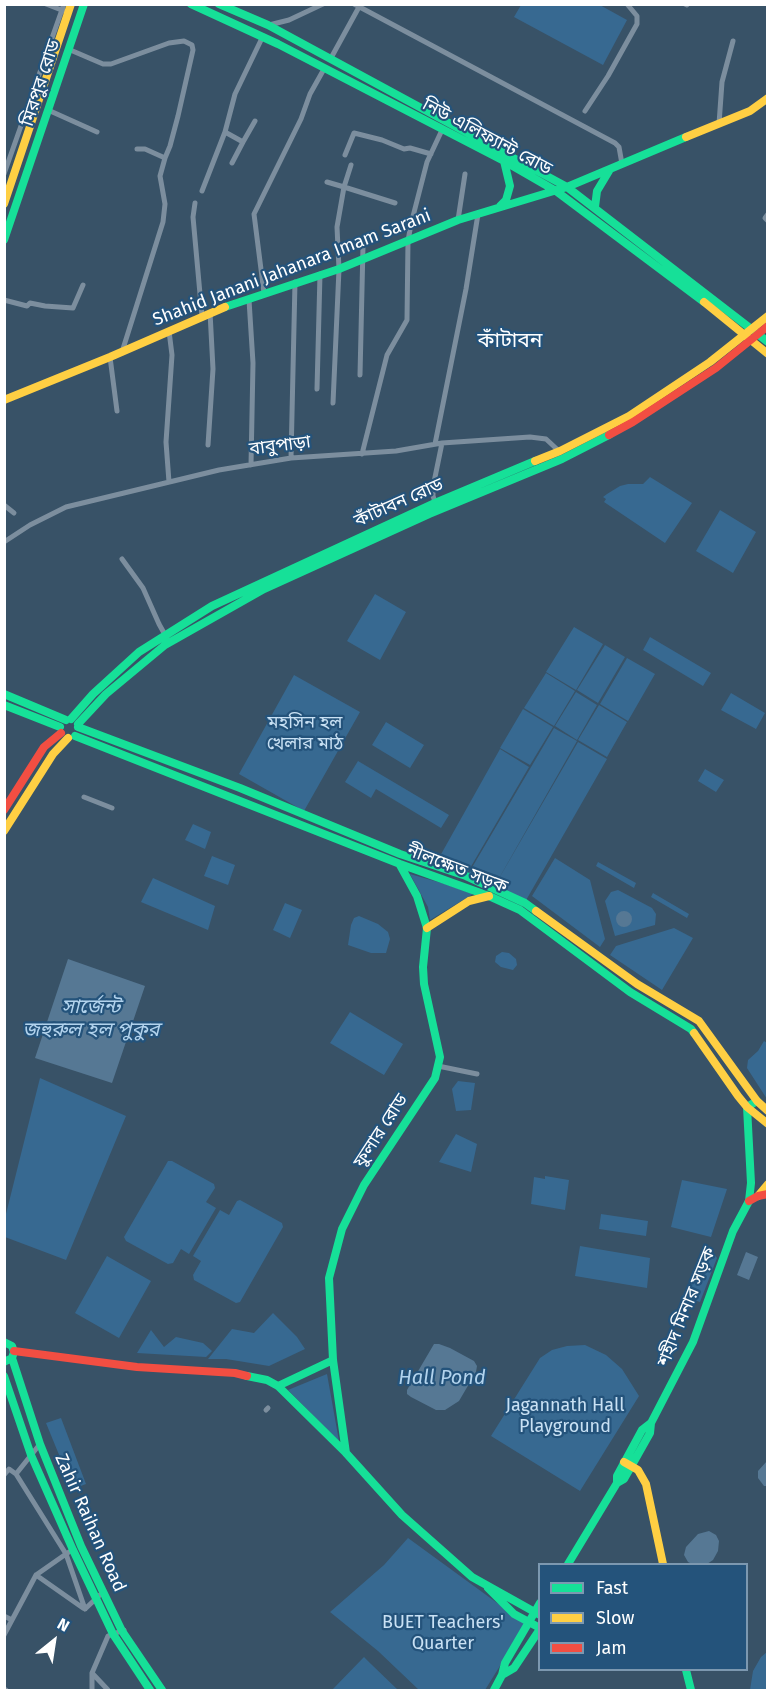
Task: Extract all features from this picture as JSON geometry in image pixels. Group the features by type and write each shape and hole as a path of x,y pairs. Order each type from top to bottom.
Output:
{"main road":[{"name":"মিরপুর রোড","path":"4,240 84,4"},
{"name":"নিউ এলিফ্যান্ট রোড","path":"191,4 262,36 504,161 556,191 684,286 768,354"},
{"name":"নিউ এলিফ্যান্ট রোড","path":"219,4 268,25 567,187 768,342"},
{"name":"মিরপুর রোড","path":"4,204 66,8"},
{"path":"556,191 750,111 768,98"},
{"path":"499,207 506,200 510,186 504,161"},
{"path":"595,207 601,182 612,168"},
{"name":"Shahid Janani Jahanara Imam Sarani","path":"4,400 122,352 206,314 339,269 458,220 556,191"},
{"path":"754,332 768,316"},
{"path":"754,332 768,326"},
{"name":"কাঁটাবন রোড","path":"73,723 113,675 139,652 164,634 212,606 263,586 436,506 561,455 629,416 754,332"},
{"name":"কাঁটাবন রোড","path":"73,723 114,686 169,642 263,586"},
{"name":"নীলক্ষেত সড়ক","path":"4,694 403,855 494,887 525,903 637,984 699,1021 757,1101 768,1111"},
{"name":"নীলক্ষেত সড়ক","path":"4,705 66,733 520,910 630,992 691,1029 747,1107 768,1124"},
{"path":"4,831 73,723"},
{"path":"4,810 44,747 66,733 73,723"},
{"path":"400,864 403,855"},
{"name":"ফুলার রোড","path":"346,1453 333,1360 329,1278 342,1229 364,1185 435,1078 440,1048 424,984 424,948 427,928 417,896 400,864"},
{"path":"427,928 469,901 489,896 494,887"},
{"path":"595,967 601,958"},
{"path":"747,1107 757,1101"},
{"name":"শহীদ মিনার সড়ক","path":"569,1563 617,1483 624,1479 642,1430 651,1423 693,1342 733,1231 749,1201 752,1183 747,1107"},
{"path":"758,1196 768,1184"},
{"path":"749,1201 768,1194"},
{"path":"5,1339 12,1346 10,1357 235,1373 267,1380 278,1386 346,1453 402,1515 433,1544 472,1577 537,1614 528,1622 505,1663 502,1676 494,1690"},
{"name":"Zahir Raihan Road","path":"10,1357 40,1444 81,1546 124,1630 162,1690"},
{"path":"278,1386 333,1360"},
{"path":"4,1376 31,1455 69,1552 96,1598 113,1634 150,1690"},
{"path":"628,1464 638,1470 646,1484 663,1563"},
{"path":"485,1585 514,1614 538,1627"},
{"path":"502,1676 513,1668 538,1631"},
{"path":"686,1671 691,1690"}],"street":[{"path":"4,174 66,8 45,4"},
{"path":"268,25 290,20 323,4"},
{"path":"585,111 637,24 637,16 627,4"},
{"path":"330,60 357,6 615,143 619,147 622,164"},
{"path":"202,191 225,132 235,94 262,36"},
{"path":"68,49 103,64 111,64 169,43 184,41 192,45 193,50 170,146 160,176 165,204 164,222 122,352"},
{"path":"719,124 722,82 733,41"},
{"path":"264,293 254,214 301,119 310,93 324,69"},
{"path":"48,110 97,132"},
{"path":"232,163 255,121"},
{"path":"362,454 387,355 407,320 408,241 431,154 442,130"},
{"path":"225,132 243,142"},
{"path":"345,156 354,133 382,140 404,149 410,148 431,154"},
{"path":"137,149 145,149 165,158"},
{"path":"333,403 339,269 337,226 344,187 351,165"},
{"path":"458,220 465,174"},
{"path":"327,182 395,204"},
{"path":"195,203 193,217 213,369 208,446"},
{"path":"435,444 466,289 478,214"},
{"path":"768,214 765,218 768,221"},
{"path":"360,375 363,246"},
{"path":"317,389 320,274"},
{"path":"291,458 295,282"},
{"path":"4,300 27,306 30,303 73,308 83,285"},
{"path":"249,300 254,363 251,465"},
{"path":"169,331 172,355 166,442 169,482"},
{"path":"110,357 117,411"},
{"name":"বাবুপাড়া","path":"4,542 30,525 66,507 169,482 291,458 362,454 442,443 530,437 546,439 561,455"},
{"path":"436,506 432,496 442,443"},
{"path":"4,505 14,513"},
{"path":"122,559 143,588 169,642"},
{"path":"84,797 112,808"},
{"path":"438,1066 477,1074"},
{"path":"16,1474 40,1444"},
{"path":"4,1476 9,1469 16,1474 69,1552 85,1609"},
{"path":"4,1635 36,1575 81,1546"},
{"path":"36,1575 85,1609"},
{"path":"85,1609 103,1592"},
{"path":"4,1616 12,1620"},
{"path":"92,1690 93,1673 108,1636 124,1630"},
{"path":"93,1673 108,1690"}],"green space":[{"path":"598,4 627,20 603,65 514,17 521,5"},
{"path":"650,477 692,503 665,543 604,502 606,499 603,497 620,486 643,484"},
{"path":"720,510 756,532 733,573 696,551"},
{"path":"375,594 406,612 380,660 347,641"},
{"path":"574,627 603,644 576,690 546,672"},
{"path":"650,637 711,673 703,686 643,650"},
{"path":"605,645 625,657 598,703 577,690"},
{"path":"627,658 655,674 628,721 600,704"},
{"path":"546,673 575,691 554,726 524,708"},
{"name":"মহসিন হল খেলার মাঠ","path":"294,675 360,712 304,811 239,774"},
{"path":"576,692 597,705 577,740 555,726"},
{"path":"731,693 765,713 756,729 721,710"},
{"path":"599,705 627,722 607,757 578,740"},
{"path":"523,709 553,727 530,765 500,748"},
{"path":"386,722 424,745 410,768 372,745"},
{"path":"554,728 577,741 494,887 467,876"},
{"path":"578,742 607,759 525,902 494,887"},
{"path":"500,749 529,767 466,875 435,865"},
{"path":"358,761 449,815 441,828 376,789 371,798 345,782"},
{"path":"705,769 724,780 716,792 698,781"},
{"path":"193,824 211,832 205,849 185,840"},
{"path":"212,856 235,865 228,885 204,876"},
{"path":"555,858 590,880 605,939 600,947 532,896"},
{"path":"598,862 636,883 634,888 596,866"},
{"path":"410,874 473,894 430,920 428,907"},
{"path":"153,878 215,906 208,930 141,902"},
{"path":"618,890 652,908 656,914 655,925 615,936 605,901 611,892"},
{"path":"653,893 689,914 687,918 651,897"},
{"path":"285,903 302,910 290,938 273,930"},
{"path":"359,916 378,924 388,932 390,939 386,953 371,953 348,945 351,925 354,918"},
{"path":"674,928 693,938 662,990 610,955 616,946"},
{"path":"502,952 509,953 516,959 517,965 513,970 501,967 495,962 496,956"},
{"path":"350,1012 403,1044 384,1075 330,1043"},
{"path":"764,1041 767,1043 767,1099 747,1068 748,1060 758,1051"},
{"path":"40,1078 126,1116 66,1260 5,1237 5,1218"},
{"path":"458,1081 475,1083 471,1110 456,1111 452,1089"},
{"path":"456,1134 477,1144 471,1172 439,1162"},
{"path":"168,1161 214,1184 215,1188 206,1202 216,1208 189,1254 181,1249 173,1263 168,1264 126,1241 124,1237"},
{"path":"545,1176 569,1180 565,1210 531,1204 534,1177 545,1179"},
{"path":"682,1180 727,1189 711,1237 671,1227"},
{"path":"240,1200 282,1223 283,1227 240,1302 236,1303 194,1280 193,1275 201,1261 193,1256 220,1210 229,1215 237,1201"},
{"path":"601,1214 648,1221 646,1236 599,1229"},
{"path":"580,1246 650,1258 647,1288 575,1276"},
{"path":"715,1255 717,1258 700,1302 682,1296 707,1262"},
{"path":"107,1256 151,1281 119,1338 75,1313"},
{"path":"273,1313 297,1337 305,1349 269,1366 226,1359 208,1359 232,1329 254,1333"},
{"path":"151,1330 164,1347 176,1337 203,1343 212,1351 206,1357 137,1353"},
{"name":"Jagannath Hall Playground","path":"585,1345 606,1355 622,1369 639,1396 580,1491 491,1436 540,1358 552,1350"},
{"path":"327,1374 339,1441 288,1390"},
{"path":"61,1418 86,1484 73,1489 46,1423"},
{"name":"BUET Teachers' Quarter","path":"408,1538 526,1624 485,1690 419,1690 378,1651 330,1612 384,1565"},
{"path":"767,1652 767,1690 750,1690 753,1671 761,1657"},
{"path":"364,1657 371,1664 398,1690 332,1690"}],"water":[{"path":"624,911 630,913 632,919 630,925 624,927 618,925 616,919 618,913"},
{"name":"সার্জেন্ট জহুরুল হল পুকুর","path":"68,959 145,986 112,1083 35,1058"},
{"path":"746,1252 758,1257 749,1280 737,1275"},
{"name":"Hall Pond","path":"434,1344 450,1348 474,1361 477,1366 476,1372 459,1401 445,1410 436,1410 407,1394 407,1390"},
{"path":"767,1461 767,1486 764,1486 758,1478 758,1471"},
{"path":"709,1531 716,1535 719,1541 718,1551 708,1563 690,1563 684,1555 686,1547 698,1534"}],"traffic: fast":[{"path":"4,240 84,4"},
{"path":"191,4 278,44 504,161 556,191 704,302"},
{"path":"219,4 268,25 567,187 768,342"},
{"path":"225,307 339,269 458,220 567,187 686,137"},
{"path":"500,206 506,200 510,186 504,161"},
{"path":"595,207 597,191 609,171"},
{"path":"78,724 106,694 165,645 264,589 429,514 562,459 609,435"},
{"path":"71,719 93,694 139,652 212,606 435,503 535,461"},
{"path":"4,694 66,720"},
{"path":"4,705 60,727"},
{"path":"78,727 240,788 400,854 466,876 525,903 536,911"},
{"path":"75,736 520,910 630,992 694,1033"},
{"path":"346,1453 333,1360 329,1278 342,1229 364,1185 435,1078 440,1057 424,984 423,967 427,928 417,896 400,865"},
{"path":"569,1563 617,1483 617,1476 642,1430 651,1423 693,1342 733,1231 749,1201 751,1183 747,1107 757,1101"},
{"path":"4,1342 12,1346 14,1352 12,1358 4,1362"},
{"path":"12,1358 40,1444 81,1546 122,1631 162,1690"},
{"path":"278,1386 333,1360"},
{"path":"4,1376 31,1455 73,1550 113,1634 150,1690"},
{"path":"247,1376 267,1380 278,1386 346,1453 402,1515 472,1577 538,1614"},
{"path":"617,1483 624,1479 632,1465 650,1433 651,1423"},
{"path":"488,1588 514,1614 538,1627"},
{"path":"494,1690 505,1663 538,1606"},
{"path":"502,1675 514,1668 538,1632"},
{"path":"686,1671 691,1690"}],"traffic: slow":[{"path":"4,204 71,4"},
{"path":"686,137 750,111 768,98"},
{"path":"704,302 768,354"},
{"path":"4,400 225,307"},
{"path":"535,461 629,416 710,362 768,316"},
{"path":"4,831 53,754 68,738"},
{"path":"427,928 469,901 489,896"},
{"path":"536,911 637,984 699,1021 757,1101 768,1111"},
{"path":"694,1033 738,1096 747,1107 768,1124"},
{"path":"758,1196 768,1184"},
{"path":"624,1462 638,1470 646,1484 663,1563"}],"traffic: jam":[{"path":"609,435 716,368 768,326"},
{"path":"4,810 44,747 61,733"},
{"path":"749,1201 768,1194"},
{"path":"14,1351 137,1367 235,1373 247,1376"}],"district":[{"name":"কাঁটাবন","path":"510,341"}]}
